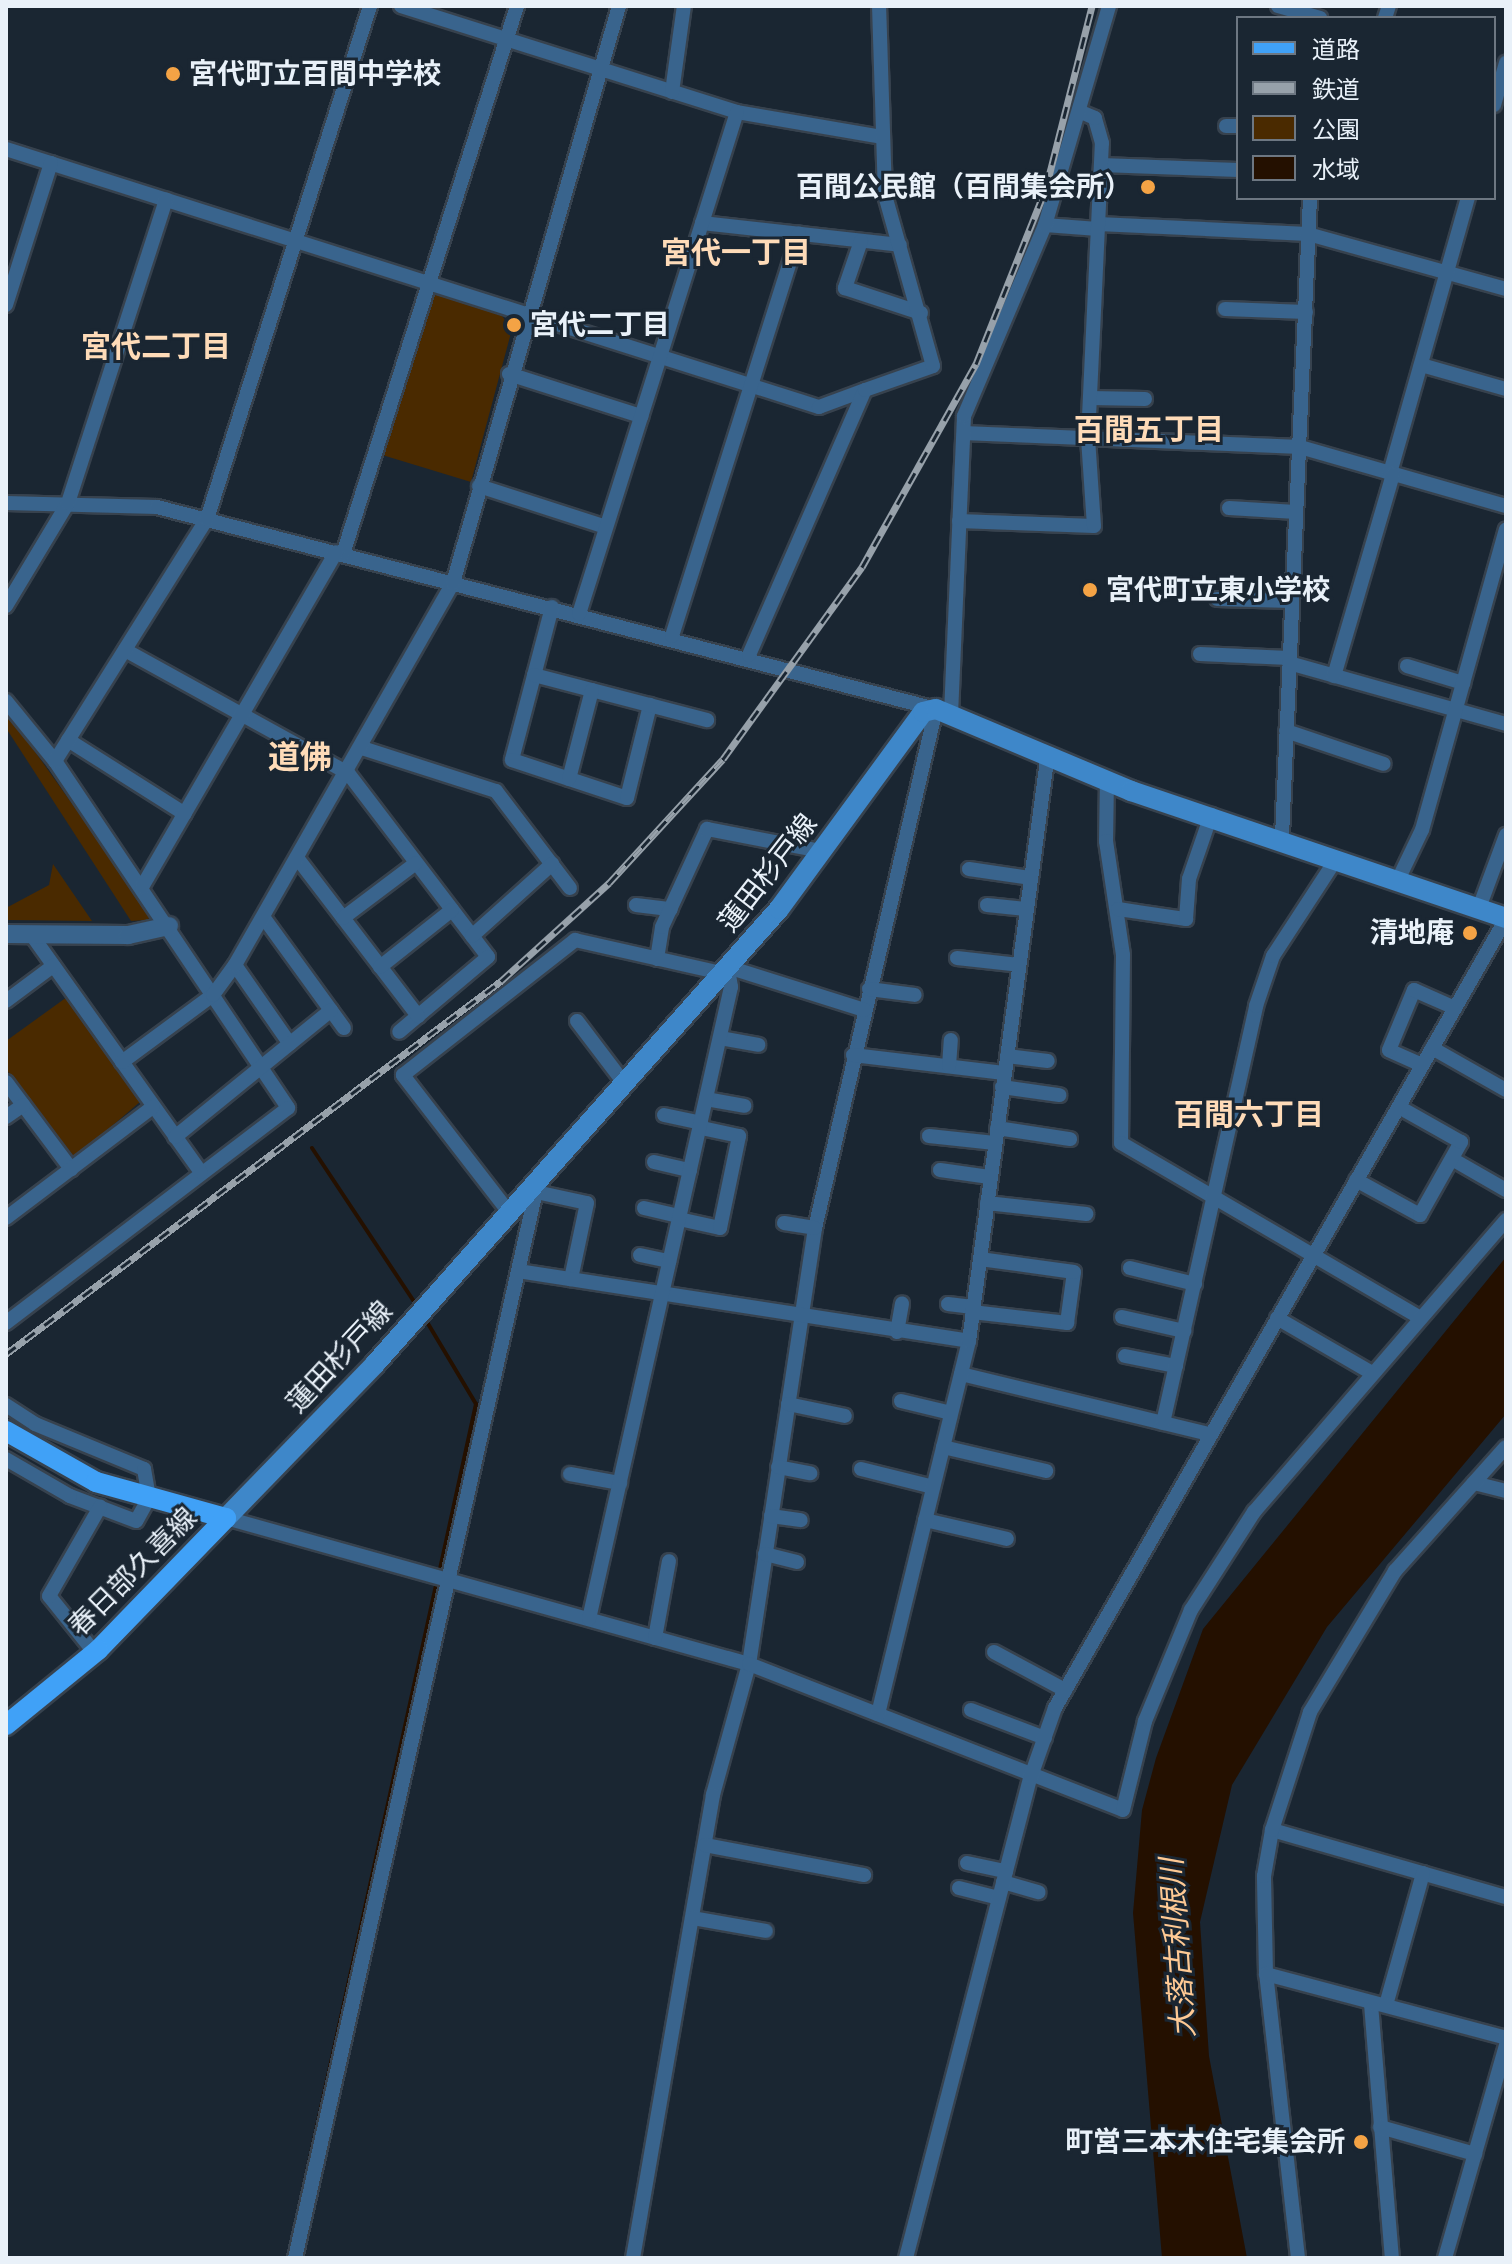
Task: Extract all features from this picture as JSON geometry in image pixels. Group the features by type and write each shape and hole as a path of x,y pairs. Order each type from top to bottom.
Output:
{"main road":[{"name":"蓮田杉戸線","path":"226,1518 508,1211 538,1184 725,970 821,851 923,712 944,712"},
{"path":"944,712 1107,779 1282,837 1506,918"},
{"name":"春日部久喜線","path":"6,1431 96,1482 226,1518 95,1653 6,1725"}],"street":[{"path":"55,761 207,519 370,6"},
{"path":"401,6 737,112 882,137"},
{"path":"142,887 340,553 517,6"},
{"path":"122,1062 213,995 235,965 348,773 453,583 525,315 619,6"},
{"path":"672,92 684,6"},
{"path":"6,149 819,407 933,366 921,313 885,195 879,6"},
{"path":"633,2258 705,1845 749,1664 815,1228 869,989 944,712 964,433 1045,225 1083,113 1109,6"},
{"path":"1278,6 1314,16"},
{"path":"1496,96 1502,68"},
{"path":"579,614 737,112"},
{"path":"959,521 1094,526 1088,438 1101,165 1095,118 1083,113"},
{"path":"6,305 10,280 51,163"},
{"path":"1101,165 1236,170"},
{"path":"6,606 68,503 166,199"},
{"path":"1282,837 1310,200"},
{"path":"1334,676 1467,200"},
{"path":"702,223 900,245"},
{"path":"1045,225 1308,234 1506,289"},
{"path":"672,636 799,234"},
{"path":"861,241 845,288 921,313"},
{"path":"1225,309 1306,312"},
{"path":"1421,365 1506,389"},
{"path":"509,374 641,416"},
{"path":"749,655 865,390"},
{"path":"1090,398 1145,399"},
{"path":"964,433 1300,447 1506,506"},
{"path":"479,486 606,527"},
{"path":"6,503 157,507 749,655 944,712"},
{"path":"1229,508 1296,512"},
{"path":"1398,880 1422,830 1506,530"},
{"path":"1217,599 1291,601"},
{"path":"552,607 512,760 627,798 650,705"},
{"path":"125,650 348,773 488,957 399,1032"},
{"path":"1200,654 1289,660 1334,676 1506,724"},
{"path":"1407,666 1463,683"},
{"path":"534,675 707,720"},
{"path":"569,779 592,690"},
{"path":"6,701 55,761 169,926 288,1108 6,1323"},
{"path":"1286,731 1384,764"},
{"path":"68,740 185,814"},
{"path":"362,748 496,791 570,888"},
{"path":"878,1714 969,1341 1048,753"},
{"path":"1107,779 1106,841 1118,909 1121,1143 1419,1317"},
{"path":"1118,909 1186,919 1189,879 1211,815"},
{"path":"657,959 671,909 707,829 821,851"},
{"path":"1479,908 1506,835"},
{"path":"1163,1423 1273,956 1337,858"},
{"path":"298,859 418,1016"},
{"path":"343,918 416,863"},
{"path":"472,936 552,864"},
{"path":"969,869 1031,878"},
{"path":"636,905 671,909"},
{"path":"987,905 1026,909"},
{"path":"380,967 452,910"},
{"path":"264,918 344,1028"},
{"path":"906,2258 1031,1776 1065,1690 1506,918"},
{"path":"6,934 128,935 169,926"},
{"path":"31,934 201,1172"},
{"path":"508,1211 403,1075 575,940 657,959 725,970 864,1010"},
{"path":"957,958 1019,965"},
{"path":"235,965 290,1044"},
{"path":"6,1001 53,966"},
{"path":"589,1619 720,1038 725,970"},
{"path":"869,989 915,995"},
{"path":"1422,1065 1389,1050 1414,990 1455,1008"},
{"path":"175,1137 331,1010"},
{"path":"577,1021 624,1083"},
{"path":"720,1038 758,1045"},
{"path":"949,1066 951,1040"},
{"path":"1432,1048 1506,1090"},
{"path":"853,1055 949,1066 1059,1095"},
{"path":"1007,1056 1048,1061"},
{"path":"6,1082 71,1169"},
{"path":"706,1099 744,1106"},
{"path":"6,1117 23,1105"},
{"path":"6,1218 153,1107"},
{"path":"1356,1180 1420,1215 1461,1142 1399,1107"},
{"path":"644,1208 720,1228 739,1136 664,1115"},
{"path":"929,1136 1070,1139"},
{"path":"1452,1159 1506,1190"},
{"path":"654,1162 690,1170"},
{"path":"940,1170 990,1177"},
{"path":"295,2258 445,1581 538,1184 587,1203 571,1279"},
{"path":"987,1203 1086,1214"},
{"path":"226,1518 749,1664 1123,1810 1145,1721 1191,1610 1254,1512 1370,1372 1506,1220"},
{"path":"784,1223 815,1228"},
{"path":"640,1255 669,1261"},
{"path":"948,1304 1067,1323 1074,1272 980,1259"},
{"path":"1130,1268 1195,1284"},
{"path":"518,1271 800,1319 969,1341"},
{"path":"897,1332 902,1303"},
{"path":"1122,1317 1184,1331"},
{"path":"1277,1318 1370,1372"},
{"path":"1125,1356 1176,1366"},
{"path":"961,1374 1209,1434"},
{"path":"901,1401 951,1413"},
{"path":"788,1404 845,1416"},
{"path":"6,1405 35,1424 144,1469 149,1498 136,1521 100,1507 6,1459"},
{"path":"943,1447 1046,1471"},
{"path":"1298,2258 1266,1974 1264,1890 1272,1830 1298,1741 1346,1642 1395,1571 1506,1447"},
{"path":"778,1467 810,1473"},
{"path":"861,1469 933,1487"},
{"path":"570,1474 620,1483"},
{"path":"1474,1483 1506,1491"},
{"path":"95,1653 49,1596 100,1507"},
{"path":"771,1516 801,1520"},
{"path":"925,1520 1007,1539"},
{"path":"765,1554 797,1562"},
{"path":"655,1638 669,1561"},
{"path":"994,1652 1065,1690"},
{"path":"971,1710 1045,1738"},
{"path":"1272,1830 1506,1897"},
{"path":"705,1845 864,1875"},
{"path":"967,1863 1039,1892"},
{"path":"1392,2258 1380,2127 1379,2005 1423,1873"},
{"path":"959,1888 999,1898"},
{"path":"693,1918 766,1931"},
{"path":"1266,1974 1506,2038"},
{"path":"1445,2258 1506,2045"},
{"path":"1380,2127 1475,2154"}],"green space":[{"path":"432,290 499,312 512,329 471,482 379,454"},
{"path":"6,711 152,916 147,920 131,921 6,728"},
{"path":"53,864 92,921 6,920 6,908 49,885"},
{"path":"67,997 141,1101 75,1158 6,1069 6,1041"}],"water":[{"name":"大落古利根川","path":"1506,1257 1506,1414 1327,1627 1232,1785 1200,1922 1209,2056 1247,2258 1162,2258 1133,1913 1142,1810 1156,1758 1203,1629"}],"waterway":[{"path":"312,1148 417,1306"},
{"path":"424,1317 476,1404 439,1573"},
{"path":"288,2258 437,1581"}],"railway":[{"path":"6,1354 501,981 609,883 723,759 862,567 976,364 1046,188 1092,6"}],"place":[{"name":"宮代町立百間中学校","path":"173,74"},
{"name":"百間公民館（百間集会所）","path":"1148,187"},
{"name":"宮代二丁目","path":"514,325"},
{"name":"宮代町立東小学校","path":"1090,590"},
{"name":"清地庵","path":"1470,933"},
{"name":"町営三本木住宅集会所","path":"1361,2142"}],"district":[{"name":"宮代一丁目","path":"736,254"},
{"name":"宮代二丁目","path":"156,348"},
{"name":"百間五丁目","path":"1149,431"},
{"name":"道佛","path":"300,758"},
{"name":"百間六丁目","path":"1249,1116"}]}
